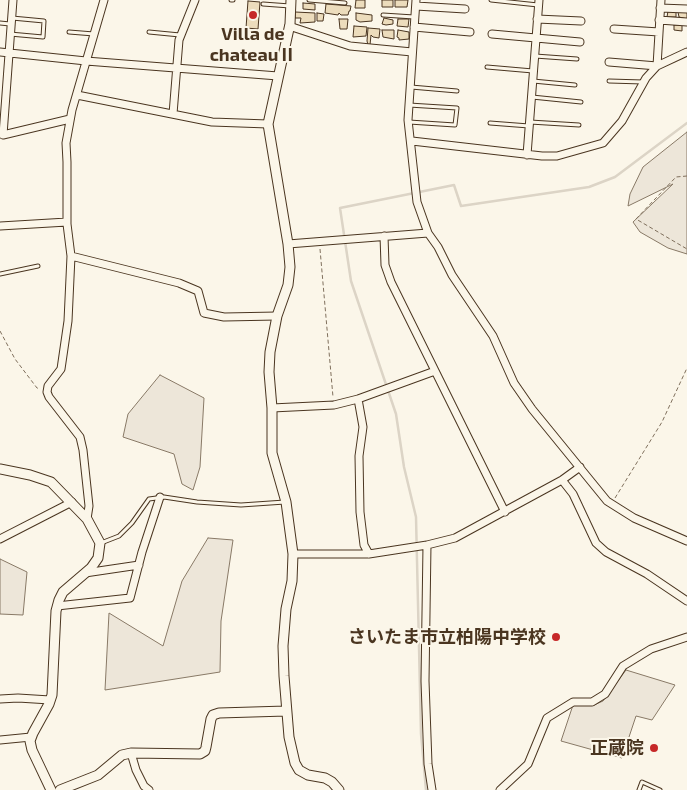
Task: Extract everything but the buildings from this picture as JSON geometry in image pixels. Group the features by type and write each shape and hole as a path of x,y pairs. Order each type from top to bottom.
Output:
{"street":[{"path":"13,0 3,135 70,118"},
{"path":"87,519 89,506 80,437 47,392 48,386 61,369 68,312 71,256 67,222 66,143 70,118 104,0"},
{"path":"173,114 178,40 195,0"},
{"path":"291,3 289,26 268,124 288,244 290,267 288,285 277,316 270,352 269,372 272,408 272,453 286,502 293,554 292,581 286,609 283,646 286,711 292,754 299,770 308,775 325,778 332,782 339,790"},
{"path":"464,9 416,3 408,122 412,142 412,167 418,202 428,233 438,247 452,275 493,336 514,383 532,409 606,501 634,518 687,541"},
{"path":"527,156 539,3"},
{"path":"656,66 660,4 687,9"},
{"path":"538,19 581,21"},
{"path":"659,20 687,22"},
{"path":"289,26 350,46 412,52"},
{"path":"414,27 470,32"},
{"path":"614,29 659,32"},
{"path":"492,34 580,42"},
{"path":"0,52 86,61 278,76"},
{"path":"412,142 504,150 527,156 557,156 602,143 622,121 643,82 656,66 687,52"},
{"path":"609,62 656,66"},
{"path":"77,95 212,122 268,124"},
{"path":"0,226 67,222"},
{"path":"288,244 428,233"},
{"path":"384,236 385,265 391,282 504,512"},
{"path":"71,256 179,283 198,291 204,313 224,317 277,316"},
{"path":"272,408 334,405 358,399 435,370"},
{"path":"358,399 363,427 359,456 360,512 364,545 369,554"},
{"path":"293,554 369,554 427,545 455,538 562,480 580,467"},
{"path":"0,468 51,482 87,519 100,543 98,558 85,574 63,592 57,606 50,700 31,737 32,750 51,790"},
{"path":"562,480 573,494 596,543 606,552 647,574 687,601"},
{"path":"57,606 130,598 160,497"},
{"path":"0,539 72,502"},
{"path":"427,545 425,681 428,764 432,790"},
{"path":"85,574 139,565"},
{"path":"500,790 528,764 547,718 573,702 592,702 605,694 623,666 651,649 687,637"},
{"path":"0,699 50,700"},
{"path":"60,790 98,775 122,755 131,753 200,754 205,751 213,715 219,713 286,711"},
{"path":"0,740 31,737"},
{"path":"131,753 136,770 144,786 149,790"}],"lane":[{"path":"309,0 346,3"},
{"path":"491,0 539,3"},
{"path":"263,4 291,3"},
{"path":"383,15 415,17"},
{"path":"0,23 11,21 44,22 43,37 10,34"},
{"path":"68,32 94,34"},
{"path":"149,32 180,35"},
{"path":"535,56 577,59"},
{"path":"487,67 534,71"},
{"path":"609,80 643,82"},
{"path":"533,81 575,85"},
{"path":"410,87 457,91"},
{"path":"532,97 581,102"},
{"path":"408,122 455,125 456,108 409,105"},
{"path":"490,123 579,126"},
{"path":"0,274 38,266"},
{"path":"100,543 119,536 132,523 149,498 160,497 241,505 286,502"},
{"path":"639,790 642,782 660,790"}],"path":[{"path":"687,176 676,177 636,219 687,248"},
{"path":"320,241 334,405"},
{"path":"0,331 15,359 37,388 47,392"},
{"path":"612,503 662,422 687,368"}],"shaded area":[{"path":"687,132 687,254 668,248 640,232 633,222 673,184 628,206 630,194 643,167"},
{"path":"160,375 204,398 200,467 193,490 182,484 174,454 123,437 128,414"},
{"path":"208,538 233,540 221,621 220,672 105,690 109,613 163,646 182,581"},
{"path":"0,559 27,572 23,615 0,614"},
{"path":"626,670 675,685 652,720 636,716 622,758 561,741 573,705 594,705 603,701"}],"waterway":[{"path":"426,790 421,734 416,517 404,467 396,414 351,281 340,208 454,185 461,206 589,187 615,177 687,123"}],"place":[{"name":"Villa de chateauⅡ","path":"253,15"},
{"name":"さいたま市立柏陽中学校","path":"556,637"},
{"name":"正蔵院","path":"654,748"}]}
